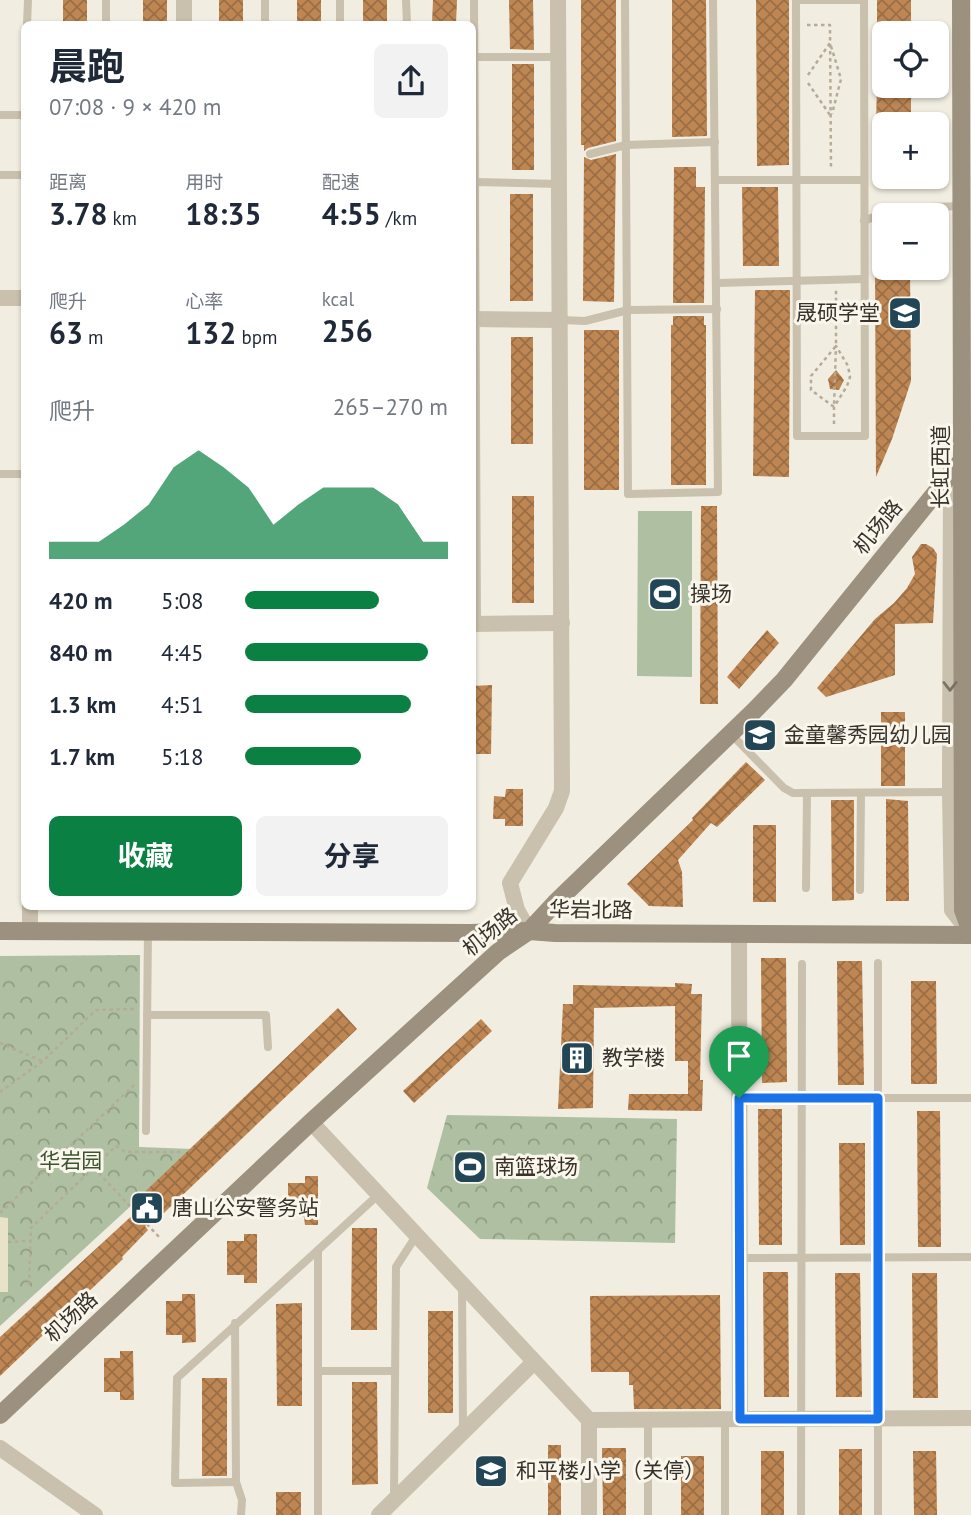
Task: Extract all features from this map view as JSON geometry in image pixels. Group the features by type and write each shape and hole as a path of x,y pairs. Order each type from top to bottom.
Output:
{"street":[{"path":"184,0 184,21"},
{"path":"529,931 517,909 510,883 556,808 562,790 558,0"},
{"name":"长虹西道","path":"961,0 967,454 963,910 971,934"},
{"path":"0,298 21,298"},
{"path":"476,319 561,320"},
{"name":"机场路","path":"0,1415 311,1122 498,952 529,931 784,680 967,454"},
{"path":"951,474 952,910 971,934"},
{"path":"476,624 562,623"},
{"path":"30,910 30,931"},
{"name":"华岩北路","path":"0,931 971,934"},
{"path":"733,1419 740,1258 739,934"},
{"path":"311,1122 589,1420 589,1515"},
{"path":"379,1515 533,1363"},
{"path":"589,1420 971,1419"},
{"path":"0,1448 95,1515"}],"lane":[{"path":"27,0 27,21"},
{"path":"106,0 106,21"},
{"path":"265,0 265,21"},
{"path":"340,0 340,21"},
{"path":"406,0 407,21"},
{"path":"474,0 474,21"},
{"path":"625,0 628,494 718,492 713,0"},
{"path":"796,0 864,0 864,436 797,436 796,180 796,0"},
{"path":"476,57 558,57"},
{"path":"0,115 21,115"},
{"path":"590,154 626,145 715,142"},
{"path":"0,175 21,175"},
{"path":"715,180 864,180"},
{"path":"476,182 559,184"},
{"path":"864,221 895,208 963,206"},
{"path":"717,283 864,279"},
{"path":"561,320 585,321 628,310 717,309"},
{"path":"0,474 21,474"},
{"path":"730,733 784,788 793,793 950,792"},
{"path":"806,888 807,793"},
{"path":"860,890 861,793"},
{"path":"146,1131 148,932"},
{"path":"878,963 878,1515"},
{"path":"801,1515 802,964"},
{"path":"147,1012 266,1015 268,1047"},
{"path":"739,1098 971,1098"},
{"path":"236,1482 175,1483 177,1378 378,1195"},
{"path":"394,1500 396,1267 416,1236"},
{"path":"318,1250 318,1515"},
{"path":"740,1258 971,1257"},
{"path":"462,1286 463,1431"},
{"path":"235,1323 236,1482 242,1500 241,1515"},
{"path":"319,1371 395,1371"},
{"path":"725,1515 733,1419"},
{"path":"648,1420 648,1515"}],"path":[{"path":"796,25 830,25 831,180"},
{"path":"830,43 805,79 831,118"},
{"path":"830,43 841,79 831,118"},
{"path":"834,436 836,280"},
{"path":"834,407 811,390 811,376 836,346"},
{"path":"834,407 848,386 850,377 848,366 836,346"},
{"path":"0,1092 43,1061 96,1010 147,1012"},
{"path":"0,1043 43,1061"},
{"path":"0,1213 147,1073"},
{"path":"29,1285 31,1228 116,1146 125,1152 184,1153"},
{"path":"94,1168 160,1238"},
{"path":"9,1242 31,1241"}],"green space":[{"name":"操场","path":"638,511 692,511 692,677 637,676"},
{"name":"华岩园","path":"140,955 139,1147 193,1149 0,1326 0,956"},
{"path":"447,1115 677,1119 675,1243 480,1239 427,1188"}],"shaded area":[{"path":"0,1217 8,1218 8,1292 0,1292"}],"building":[{"path":"63,0 87,0 87,21 63,21"},
{"path":"143,0 167,0 167,21 143,21"},
{"path":"219,0 243,0 243,21 219,21"},
{"path":"297,0 321,0 321,21 297,21"},
{"path":"363,0 387,0 387,21 363,21"},
{"path":"433,0 457,0 456,21 432,21"},
{"path":"509,0 533,0 534,50 510,49"},
{"path":"581,0 616,0 616,141 584,151 584,145 581,145"},
{"path":"672,0 706,0 707,136 672,137"},
{"path":"756,0 789,0 789,165 757,166"},
{"path":"877,0 911,0 911,21 877,21"},
{"path":"512,64 534,64 534,170 512,170"},
{"path":"877,98 911,98 911,112 876,112"},
{"path":"616,154 614,302 583,301 584,157 591,160"},
{"path":"674,167 696,167 696,187 705,187 704,303 673,303"},
{"path":"742,187 778,187 779,266 743,266"},
{"path":"510,194 533,194 533,301 510,301"},
{"path":"875,280 910,280 911,381 876,477"},
{"path":"755,290 790,290 789,477 753,476"},
{"path":"673,316 704,316 706,325 706,485 671,485"},
{"path":"584,330 619,330 619,490 584,490"},
{"path":"511,337 533,337 533,444 511,444"},
{"path":"836,370 844,380 839,390 830,389 828,379"},
{"path":"512,496 534,496 534,603 512,603"},
{"path":"701,506 717,506 718,704 700,704"},
{"path":"921,544 933,548 937,554 933,623 895,624 895,675 826,697 817,688 875,619 907,588 915,574 912,557"},
{"path":"767,630 779,643 739,689 727,677"},
{"path":"492,685 491,754 476,754 476,686"},
{"path":"881,712 905,712 905,786 881,786"},
{"path":"746,762 765,780 717,827 711,823 678,860 682,872 683,907 649,906 627,884 693,820"},
{"path":"506,789 523,789 523,826 505,826 505,819 493,819 494,796 505,797"},
{"path":"886,799 908,801 909,901 886,901"},
{"path":"831,800 854,800 854,900 832,901"},
{"path":"753,825 776,825 776,902 753,902"},
{"path":"761,958 786,958 787,1082 762,1083"},
{"path":"837,961 862,961 864,1085 838,1085"},
{"path":"911,981 936,981 937,1084 911,1084"},
{"name":"教学楼","path":"675,983 692,984 691,994 702,994 702,1111 628,1110 629,1094 688,1094 688,1061 675,1061 675,1006 594,1008 593,1108 558,1109 563,1004 573,1004 573,985 675,987"},
{"path":"338,1008 357,1029 164,1213 160,1210 145,1226 148,1230 123,1259 0,1376 0,1337 137,1211 131,1205"},
{"path":"481,1019 492,1031 414,1103 403,1091"},
{"path":"758,1109 782,1109 782,1245 759,1245"},
{"path":"917,1111 940,1111 941,1247 918,1247"},
{"path":"839,1143 865,1143 865,1245 840,1245"},
{"path":"305,1176 318,1176 318,1225 305,1225 304,1217 288,1217 288,1183 305,1183"},
{"path":"352,1228 377,1228 377,1330 351,1330"},
{"path":"244,1234 257,1234 257,1283 244,1283 244,1275 227,1275 227,1241 244,1241"},
{"path":"763,1272 788,1272 789,1397 764,1397"},
{"path":"835,1273 860,1273 862,1397 836,1397"},
{"path":"912,1273 937,1273 938,1398 913,1398"},
{"path":"182,1294 195,1294 196,1342 182,1343 182,1335 166,1335 166,1301 182,1301"},
{"path":"720,1295 721,1409 634,1409 633,1385 629,1385 629,1372 591,1372 590,1296"},
{"path":"302,1303 302,1406 277,1406 276,1304"},
{"path":"428,1311 453,1311 453,1413 428,1413"},
{"path":"120,1351 133,1351 134,1400 120,1400 120,1392 104,1392 104,1358 120,1358"},
{"path":"202,1378 227,1378 227,1476 202,1476"},
{"path":"352,1382 377,1382 378,1484 352,1485"},
{"path":"548,1445 561,1445 561,1515 548,1515"},
{"path":"602,1448 626,1448 626,1515 603,1515"},
{"path":"839,1449 862,1449 862,1515 839,1515"},
{"path":"761,1451 784,1451 784,1515 761,1515"},
{"path":"913,1451 936,1451 937,1515 914,1515"},
{"path":"681,1456 704,1456 704,1515 681,1515"},
{"path":"276,1492 301,1492 301,1515 276,1515"}],"place":[{"name":"晟硕学堂","path":"905,313"},
{"name":"操场","path":"665,594"},
{"name":"金童馨秀园幼儿园","path":"760,735"},
{"name":"教学楼","path":"577,1058"},
{"name":"南篮球场","path":"470,1167"},
{"name":"唐山公安警务站","path":"147,1208"},
{"name":"和平楼小学（关停）","path":"491,1471"}],"route":[{"path":"739,1098 878,1098 878,1419 740,1419 739,1098"}]}
